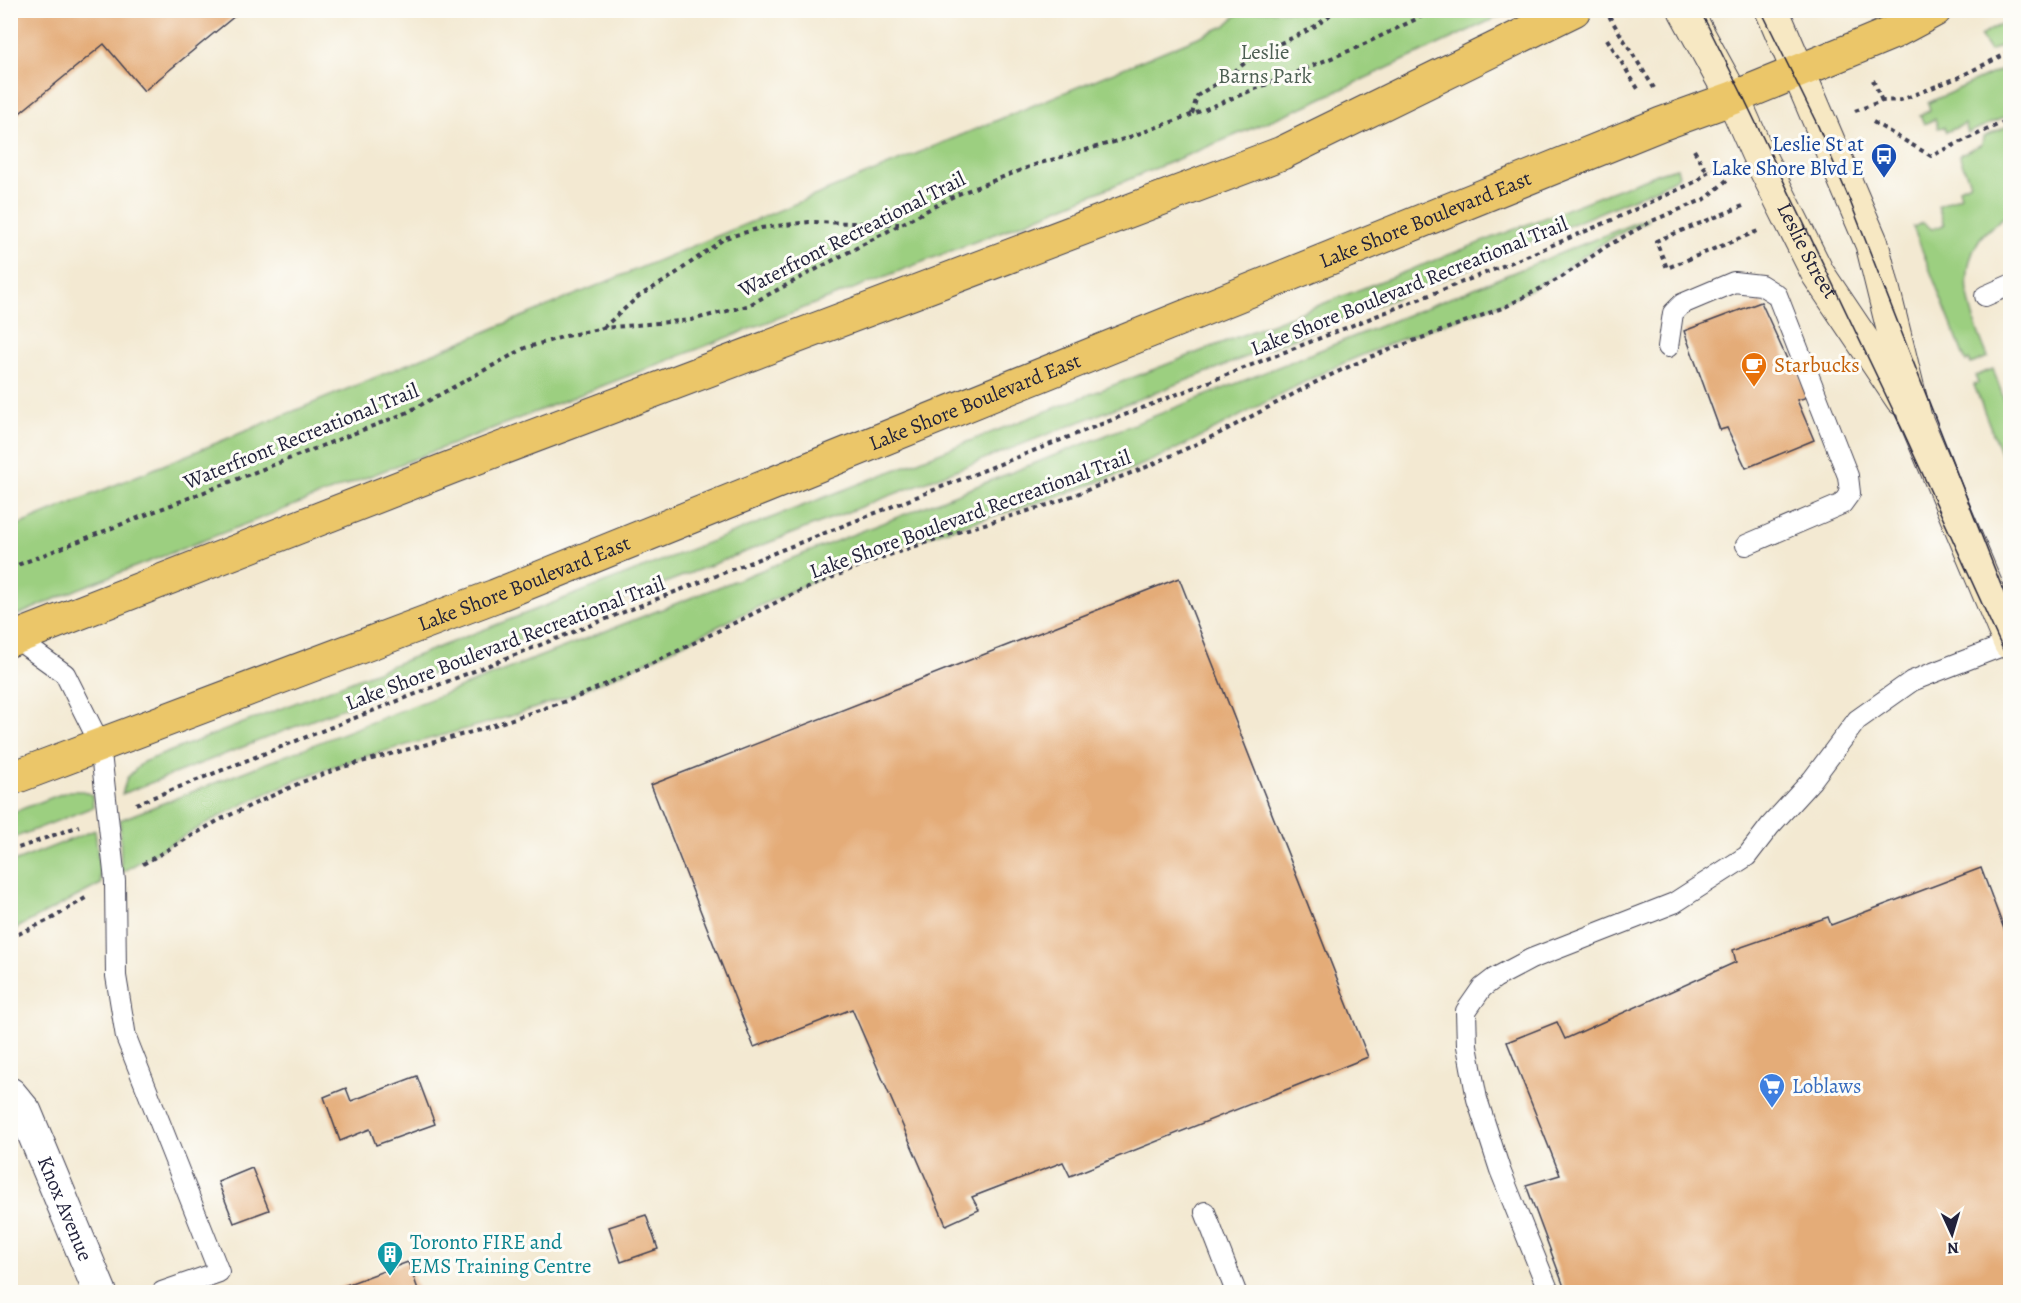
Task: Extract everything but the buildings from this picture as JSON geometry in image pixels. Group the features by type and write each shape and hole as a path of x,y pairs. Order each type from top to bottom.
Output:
{"highway":[{"path":"13,639 452,467 1282,153 1574,10"},
{"name":"Lake Shore Boulevard East","path":"10,779 495,596 1661,124 1733,98 1894,32 1935,10"}],"main road":[{"name":"Leslie Street","path":"1685,10 1733,98 1757,152 1818,274 1915,418"},
{"name":"Leslie Street","path":"1772,10 1872,244 1915,418 2010,643"}],"street":[{"name":"Knox Avenue","path":"10,1094 25,1112 100,1293"}],"lane":[{"path":"1668,346 1673,313 1682,304 1734,282 1761,285 1777,295 1848,476 1850,493 1842,504 1746,545"},
{"path":"1985,296 2010,285"},
{"path":"13,639 65,674 100,744 115,881 116,976 126,1037 219,1272 162,1293"},
{"path":"1549,1293 1500,1170 1477,1099 1467,1046 1466,1011 1482,988 1495,978 1530,959 1674,903 1747,856 1770,826 1812,780 1857,720 1912,681 2010,643"},
{"path":"1205,1212 1236,1293"}],"path":[{"path":"1191,115 1197,96 1251,58 1328,18 1334,10"},
{"name":"Waterfront Recreational Trail","path":"10,568 406,413 525,348 603,328 691,320 747,306 847,255 956,195 1037,164 1124,139 1191,115 1356,48 1435,10"},
{"path":"1605,10 1653,87"},
{"path":"1607,39 1640,92"},
{"path":"1882,101 1900,100 1957,78 2010,52"},
{"path":"1873,122 1932,156 2010,119"},
{"name":"Lake Shore Boulevard Recreational Trail","path":"10,851 107,815 1498,268 1654,201 1697,181 1707,172"},
{"name":"Lake Shore Boulevard Recreational Trail","path":"10,938 53,918 219,820 302,782 343,767 479,730 575,698 653,663 793,594 869,562 1051,504 1149,466 1220,433 1317,381 1370,357 1505,307 1562,277 1607,246 1652,221 1707,198 1729,178"},
{"path":"1751,203 1656,241 1667,268 1767,227"},
{"path":"603,328 639,296 668,279 726,238 761,228 808,222 900,224"}],"green space":[{"name":"Leslie Barns Park","path":"1241,11 1511,11 1303,107 1031,220 78,589 11,618 11,528 1225,26"},
{"path":"2010,19 2010,41 1990,51 1980,36"},
{"path":"2010,65 2010,115 1968,133 1965,124 1946,132 1944,127 1938,128 1935,119 1924,124 1920,115 1930,110 1928,103"},
{"path":"2010,125 2010,212 1979,240 1968,269 1967,284 1972,314 1988,357 1971,364 1969,360 1966,362 1913,227 1923,223 1932,229 1944,225 1938,206 1961,196 1959,188 1970,183 1959,155 1982,144 1983,137"},
{"path":"1677,168 1679,176 1662,186 1446,278 122,794 127,778 143,762"},
{"path":"1647,218 1648,221 1614,237 1551,278 1518,296 1346,362 1157,458 1095,483 920,539 851,564 600,683 563,698 508,717 366,756 309,775 227,813 121,873 120,820 1076,447"},
{"path":"1993,369 2010,416 2010,478 1974,385 1978,383 1975,376"},
{"path":"69,791 83,791 92,795 93,807 11,839 11,813"},
{"path":"95,830 101,884 11,931 11,863"}],"tram line":[{"path":"1700,10 1902,429 2010,665"},
{"path":"1761,10 1818,126 1850,201 2010,608"}],"place":[{"name":"Leslie St at Lake Shore Blvd E","path":"1884,179"},
{"name":"Starbucks","path":"1754,388"},
{"name":"Loblaws","path":"1772,1109"},
{"name":"Toronto FIRE and EMS Training Centre","path":"390,1277"}]}
